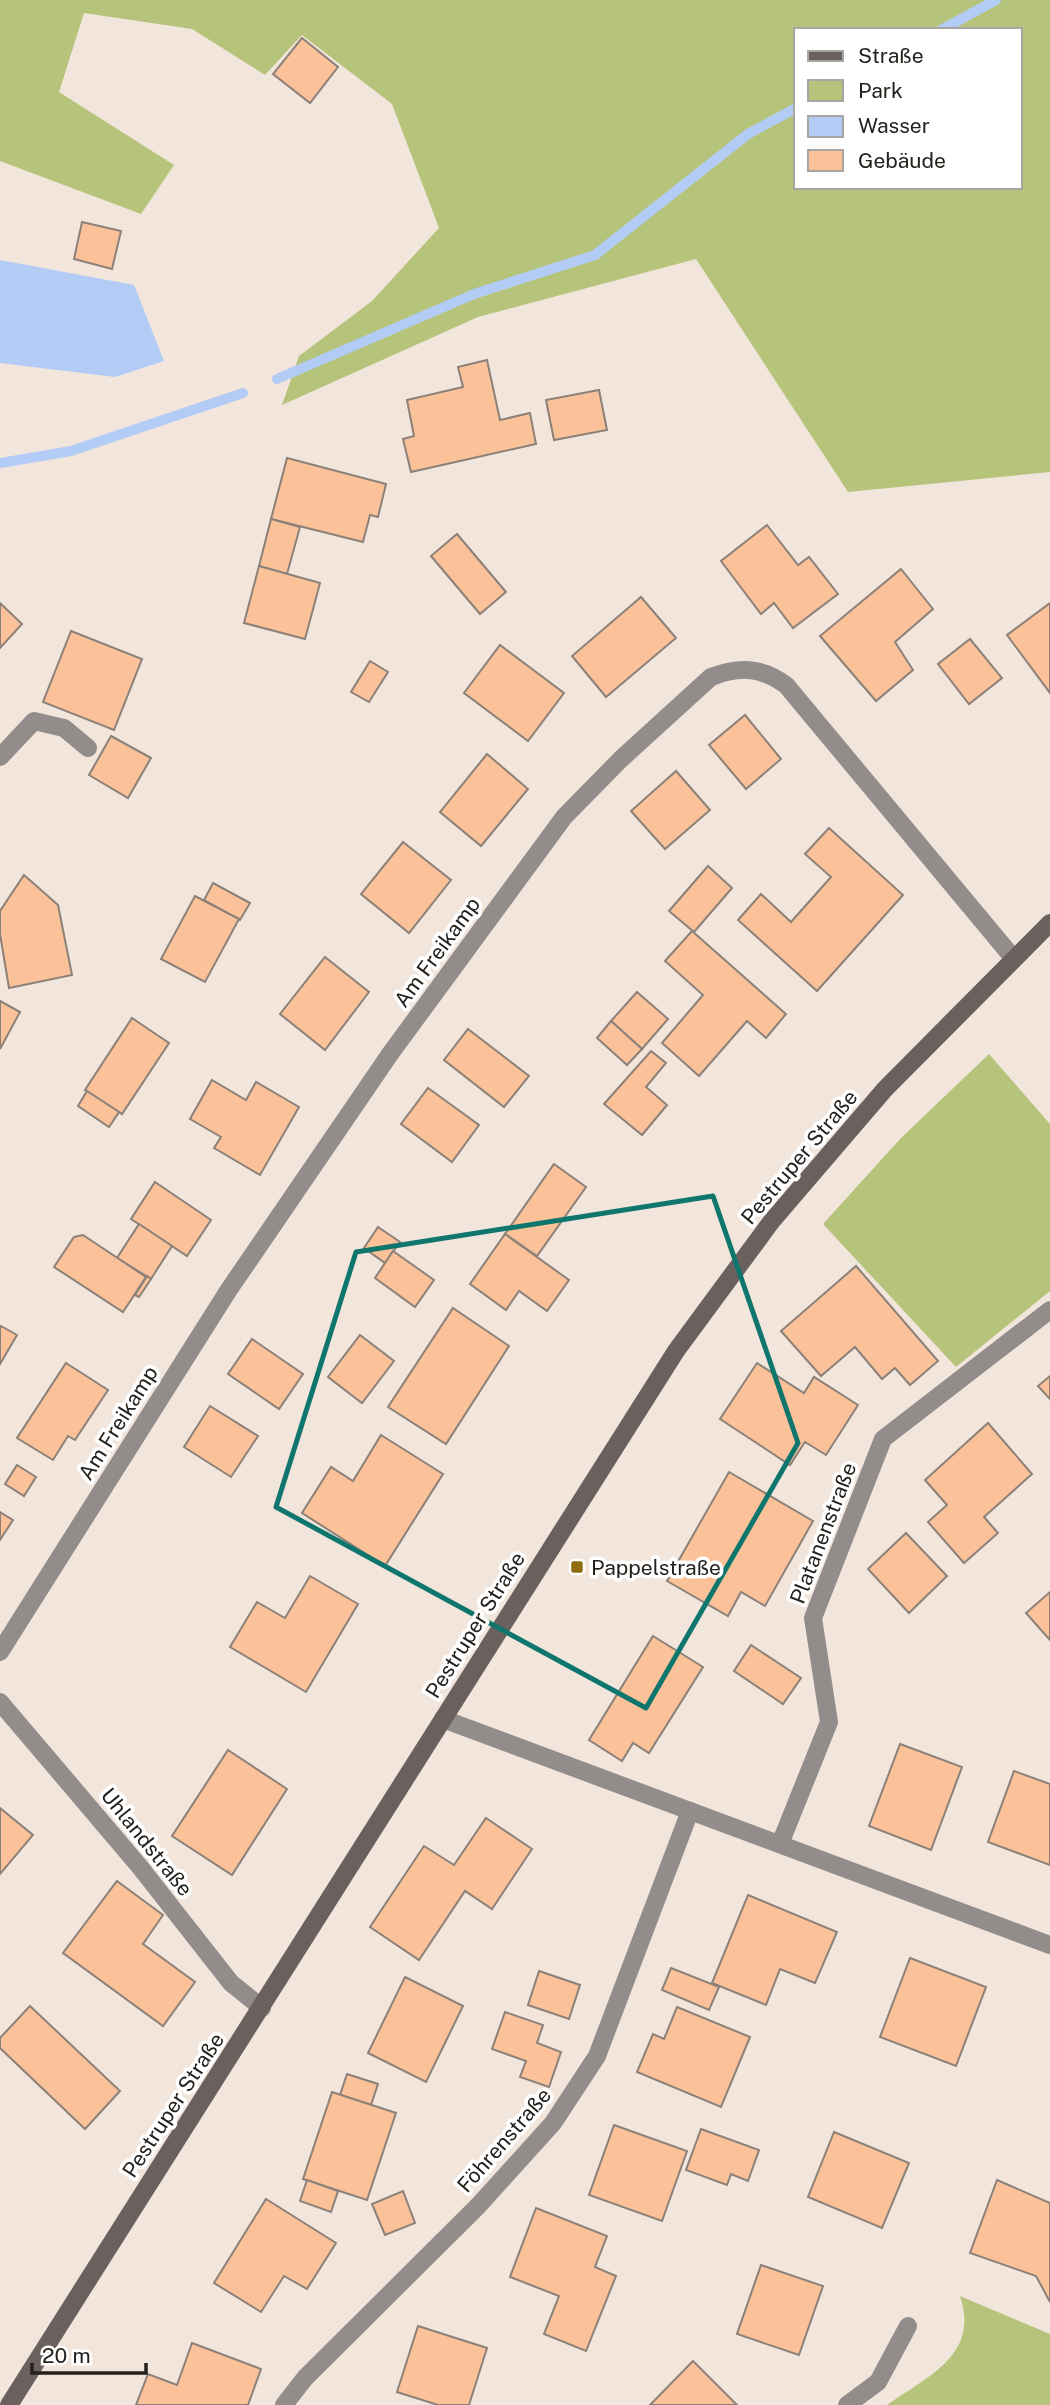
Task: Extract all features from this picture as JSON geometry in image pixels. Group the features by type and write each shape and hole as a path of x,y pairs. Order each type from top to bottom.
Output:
{"street":[{"name":"Am Freikamp","path":"0,1652 228,1291 390,1054 564,817 621,759 711,677 744,668 774,676 786,685 1014,959"},
{"path":"0,757 34,720 64,728 88,748"},
{"name":"Pestruper Straße","path":"9,2405 677,1351 771,1222 885,1089 1050,923"},
{"name":"Platanenstraße","path":"780,1844 829,1721 813,1618 883,1439 1050,1310"},
{"name":"Uhlandstraße","path":"0,1702 140,1867 231,1983 262,2008"},
{"path":"443,1719 1050,1945"},
{"name":"Föhrenstraße","path":"284,2405 304,2378 478,2206 553,2123 597,2056 690,1811"},
{"path":"847,2405 878,2382 908,2326"}],"highlighted area":[{"path":"713,1196 798,1443 646,1708 276,1507 356,1252"}],"green space":[{"path":"0,0 1050,0 1050,472 848,492 696,259 478,317 282,405 299,356 372,301 439,228 392,104 302,35 265,75 192,29 84,13 59,92 174,165 141,214 0,161"},
{"path":"989,1054 1050,1124 1050,1291 956,1367 823,1224 901,1138"},
{"path":"960,2296 1050,2334 1050,2405 887,2405 933,2373 957,2349 963,2334 964,2316"}],"water":[{"path":"0,260 134,285 164,361 115,377 0,363"}],"building":[{"path":"302,38 338,67 310,103 273,74"},
{"path":"82,222 121,231 112,269 74,259"},
{"path":"487,360 500,420 530,413 536,444 411,472 403,439 414,436 407,400 463,387 458,367"},
{"path":"599,390 607,430 554,440 546,400"},
{"path":"287,458 386,484 378,517 370,515 363,542 271,519"},
{"path":"271,519 300,527 287,574 259,566"},
{"path":"767,525 798,565 809,557 838,594 793,628 774,603 761,614 721,561"},
{"path":"457,534 506,592 480,614 431,556"},
{"path":"259,566 320,583 305,639 244,623"},
{"path":"901,569 933,609 895,642 913,670 876,701 820,636"},
{"path":"641,597 676,638 606,697 572,656"},
{"path":"0,603 22,624 0,648"},
{"path":"1050,603 1050,693 1007,635"},
{"path":"71,631 142,659 114,730 43,702"},
{"path":"970,639 1002,678 969,704 938,664"},
{"path":"500,645 564,693 528,741 464,693"},
{"path":"370,661 388,672 369,702 351,692"},
{"path":"745,715 781,759 746,789 709,745"},
{"path":"111,736 151,758 128,798 89,775"},
{"path":"487,754 528,789 481,846 440,812"},
{"path":"676,771 710,810 665,849 631,811"},
{"path":"829,828 903,895 817,991 738,920 761,894 791,922 831,877 805,854"},
{"path":"403,842 451,880 409,933 361,894"},
{"path":"708,866 732,888 694,932 669,911"},
{"path":"24,875 58,905 72,975 9,988 0,934 0,911"},
{"path":"213,883 250,903 240,920 204,900"},
{"path":"195,896 239,919 205,982 161,959"},
{"path":"692,931 786,1014 766,1038 747,1021 699,1076 662,1043 703,995 665,961"},
{"path":"325,957 369,992 325,1050 280,1014"},
{"path":"637,992 668,1019 642,1049 611,1021"},
{"path":"0,1001 20,1012 0,1049"},
{"path":"132,1018 169,1043 122,1114 85,1090"},
{"path":"611,1021 642,1049 627,1065 597,1038"},
{"path":"468,1029 529,1076 504,1107 444,1060"},
{"path":"651,1051 666,1063 646,1087 667,1105 642,1135 604,1104"},
{"path":"212,1080 246,1100 256,1082 299,1107 260,1175 214,1148 221,1137 190,1119"},
{"path":"428,1088 479,1125 452,1162 401,1124"},
{"path":"87,1091 119,1112 109,1127 78,1106"},
{"path":"554,1164 586,1187 537,1256 505,1234"},
{"path":"155,1182 211,1220 187,1256 131,1219"},
{"path":"139,1224 172,1246 151,1279 117,1258"},
{"path":"378,1227 400,1242 385,1263 364,1248"},
{"path":"505,1234 569,1280 547,1311 519,1291 506,1310 470,1284"},
{"path":"83,1235 146,1277 123,1312 54,1267 74,1237"},
{"path":"393,1251 434,1280 415,1307 375,1278"},
{"path":"856,1266 938,1361 910,1385 895,1368 882,1379 855,1347 821,1376 781,1331"},
{"path":"147,1276 151,1279 139,1297 135,1295"},
{"path":"453,1308 509,1346 446,1444 388,1407"},
{"path":"1,1326 17,1335 0,1364 0,1328"},
{"path":"360,1335 394,1361 362,1403 328,1377"},
{"path":"252,1339 303,1374 279,1409 228,1374"},
{"path":"66,1363 108,1390 75,1440 68,1436 53,1460 17,1438"},
{"path":"757,1363 804,1393 814,1377 858,1405 826,1455 805,1442 790,1465 720,1419"},
{"path":"1050,1376 1050,1399 1038,1386"},
{"path":"210,1406 258,1436 231,1477 184,1447"},
{"path":"988,1423 1032,1474 984,1517 998,1533 964,1563 928,1522 947,1505 925,1480"},
{"path":"381,1435 443,1474 385,1566 302,1513 331,1467 353,1481"},
{"path":"17,1465 36,1477 24,1496 5,1484"},
{"path":"729,1472 813,1521 765,1606 741,1592 728,1616 667,1581"},
{"path":"0,1512 13,1520 0,1540"},
{"path":"906,1533 947,1576 909,1613 868,1569"},
{"path":"310,1576 358,1604 306,1692 230,1647 257,1602 285,1618"},
{"path":"1050,1592 1050,1640 1026,1613"},
{"path":"653,1636 703,1667 649,1753 633,1743 622,1761 589,1740"},
{"path":"751,1645 801,1678 783,1704 734,1671"},
{"path":"900,1744 962,1767 931,1850 869,1826"},
{"path":"228,1750 287,1789 232,1875 172,1836"},
{"path":"1014,1771 1050,1784 1050,1865 988,1842"},
{"path":"0,1808 33,1835 0,1874"},
{"path":"486,1818 532,1849 492,1909 465,1891 419,1960 370,1927 424,1846 454,1865"},
{"path":"117,1881 163,1915 143,1944 195,1982 163,2026 63,1953"},
{"path":"748,1895 837,1932 815,1983 780,1969 766,2005 712,1983"},
{"path":"910,1958 986,1987 956,2066 880,2037"},
{"path":"671,1968 719,1987 709,2010 662,1990"},
{"path":"539,1971 580,1985 569,2019 528,2005"},
{"path":"405,1977 463,2006 426,2082 368,2053"},
{"path":"30,2006 120,2091 85,2129 0,2048 0,2038"},
{"path":"677,2007 750,2037 721,2107 637,2072 653,2034 664,2039"},
{"path":"505,2012 543,2025 537,2043 561,2052 549,2087 520,2077 526,2061 492,2049"},
{"path":"347,2074 378,2084 371,2105 340,2095"},
{"path":"332,2092 396,2113 367,2200 303,2179"},
{"path":"614,2125 687,2151 662,2221 589,2195"},
{"path":"701,2129 759,2150 748,2181 731,2174 727,2185 686,2170"},
{"path":"834,2132 909,2163 882,2228 808,2197"},
{"path":"307,2180 338,2191 331,2212 300,2201"},
{"path":"997,2180 1050,2203 1050,2302 1036,2276 970,2253"},
{"path":"403,2191 415,2223 385,2235 372,2204"},
{"path":"266,2199 336,2243 307,2289 284,2276 261,2312 214,2283"},
{"path":"536,2208 607,2236 595,2267 616,2276 586,2351 544,2334 559,2296 510,2277"},
{"path":"761,2265 823,2286 799,2355 737,2334"},
{"path":"418,2326 487,2348 469,2405 438,2405 397,2392"},
{"path":"192,2343 261,2369 248,2405 136,2405 148,2374 177,2385"},
{"path":"693,2361 737,2405 650,2405"}],"waterway":[{"path":"945,28 996,0"},
{"path":"277,379 474,294 595,255 748,134 794,109"},
{"path":"0,463 71,451 243,393"}],"place":[{"name":"Pappelstraße","path":"577,1567"}]}
